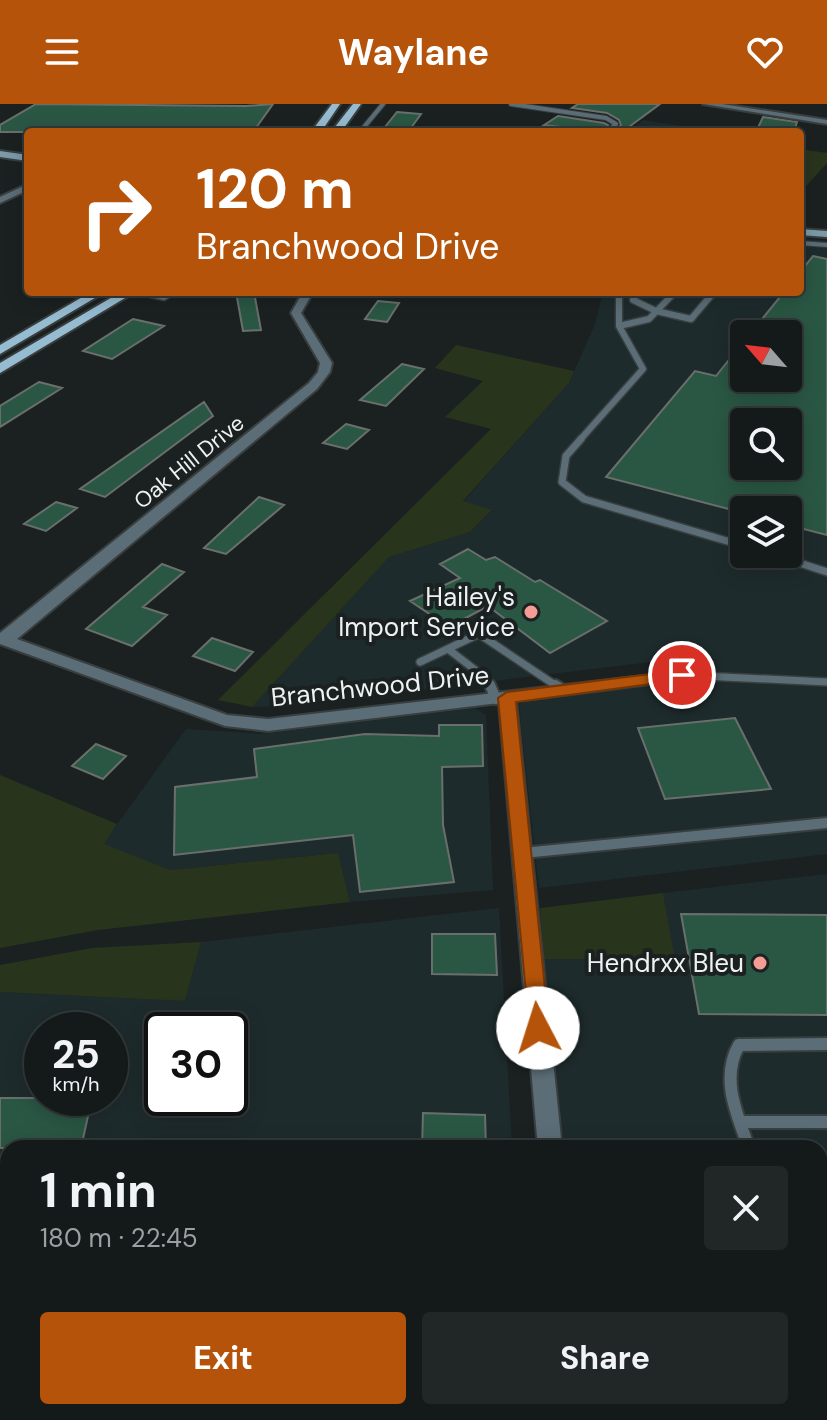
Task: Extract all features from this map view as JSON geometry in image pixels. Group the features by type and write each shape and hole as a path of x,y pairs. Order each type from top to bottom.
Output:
{"main road":[{"path":"319,128 336,104"},
{"path":"339,128 357,104"},
{"path":"0,152 24,152"},
{"path":"0,152 24,157"},
{"path":"804,232 827,234"},
{"path":"0,350 92,296"},
{"path":"0,369 122,296"}],"street":[{"path":"713,104 827,122"},
{"path":"0,200 24,189"},
{"name":"Oak Hill Drive","path":"3,639 313,386 324,372 326,363 296,313 306,296"},
{"name":"Branchwood Drive","path":"3,639 110,680 239,722 268,725 682,675"},
{"path":"501,699 523,853 549,1140"}],"lane":[{"path":"363,128 383,104"},
{"path":"511,104 606,118 616,124 612,128"},
{"path":"804,243 827,245"},
{"path":"619,296 619,326 643,369 566,456 562,482 584,499 730,542"},
{"path":"636,296 633,300 656,311 691,319 711,296"},
{"path":"619,326 649,319 671,296"},
{"path":"802,564 827,572"},
{"path":"420,662 479,634 563,690"},
{"path":"448,649 487,679 501,699"},
{"path":"682,675 827,682"},
{"path":"523,853 827,823"},
{"path":"747,1140 729,1071 731,1054 739,1045 827,1044"},
{"path":"741,1122 827,1122"}],"shaded area":[{"path":"643,120 695,128 633,128"},
{"path":"804,238 827,241 827,854 539,888 519,706 523,701 686,679 675,659 289,706 252,707 389,557 470,532 492,511 463,502 569,383 595,324 602,296 804,296"},
{"path":"475,708 486,715 493,890 350,902 338,853 169,870 103,844 186,729 262,734"},
{"path":"827,874 827,1140 563,1140 544,959 674,960 663,893"},
{"path":"499,908 512,1140 0,1140 0,992 185,1001 201,942"}],"green space":[{"path":"804,150 827,153 827,163 804,189"},
{"path":"456,345 574,371 569,383 463,501 492,510 470,532 389,557 252,707 218,700 491,429 445,417 483,381 435,368"},
{"path":"0,775 117,824 104,844 170,870 338,853 350,902 98,930 0,948"},
{"path":"663,893 675,960 544,959 540,908"},
{"path":"201,942 185,1001 0,992 0,965 92,948"}],"building":[{"path":"36,104 273,104 256,128 24,128 24,132 0,132 0,125"},
{"path":"578,104 660,104 627,128 618,128 619,120 607,113 572,108"},
{"path":"397,112 421,114 411,128 384,128"},
{"path":"558,116 608,125 605,128 569,128 544,125"},
{"path":"763,117 797,122 795,128 758,128"},
{"path":"813,256 827,259 827,535 802,529 802,496 730,496 730,509 606,477 695,371 716,376 730,358 730,392 802,392 802,320 761,320 781,296 804,296 804,267"},
{"path":"237,296 255,296 261,330 243,331"},
{"path":"378,301 399,303 387,322 365,319"},
{"path":"133,319 164,326 112,359 83,351"},
{"path":"402,364 424,369 386,406 360,400"},
{"path":"39,382 62,388 0,427 0,406"},
{"path":"204,402 213,416 105,497 80,489"},
{"path":"346,424 369,430 347,449 323,443"},
{"path":"259,497 284,505 226,554 204,548"},
{"path":"56,502 77,508 46,531 24,524"},
{"path":"468,549 486,560 495,557 535,582 540,580 607,621 550,653 488,606 449,627 410,601 460,578 440,564"},
{"path":"162,564 184,572 143,607 167,615 132,646 86,629"},
{"path":"212,638 253,652 235,671 193,656"},
{"path":"735,718 771,789 665,799 638,728"},
{"path":"439,725 482,725 483,766 442,767 443,825 454,882 360,892 353,835 174,855 175,787 257,777 254,749 365,734 439,736"},
{"path":"96,744 126,756 103,779 72,766"},
{"path":"681,914 827,915 827,1015 699,1014"},
{"path":"432,934 495,934 497,975 432,974"},
{"path":"0,1098 24,1098 24,1116 88,1116 83,1140 0,1140"},
{"path":"423,1113 485,1115 486,1140 422,1140"}],"place":[{"name":"Hailey's Import Service","path":"531,612"},
{"name":"Hendrxx Bleu","path":"760,963"}],"route":[{"path":"538,1028 507,698 682,675"}]}
